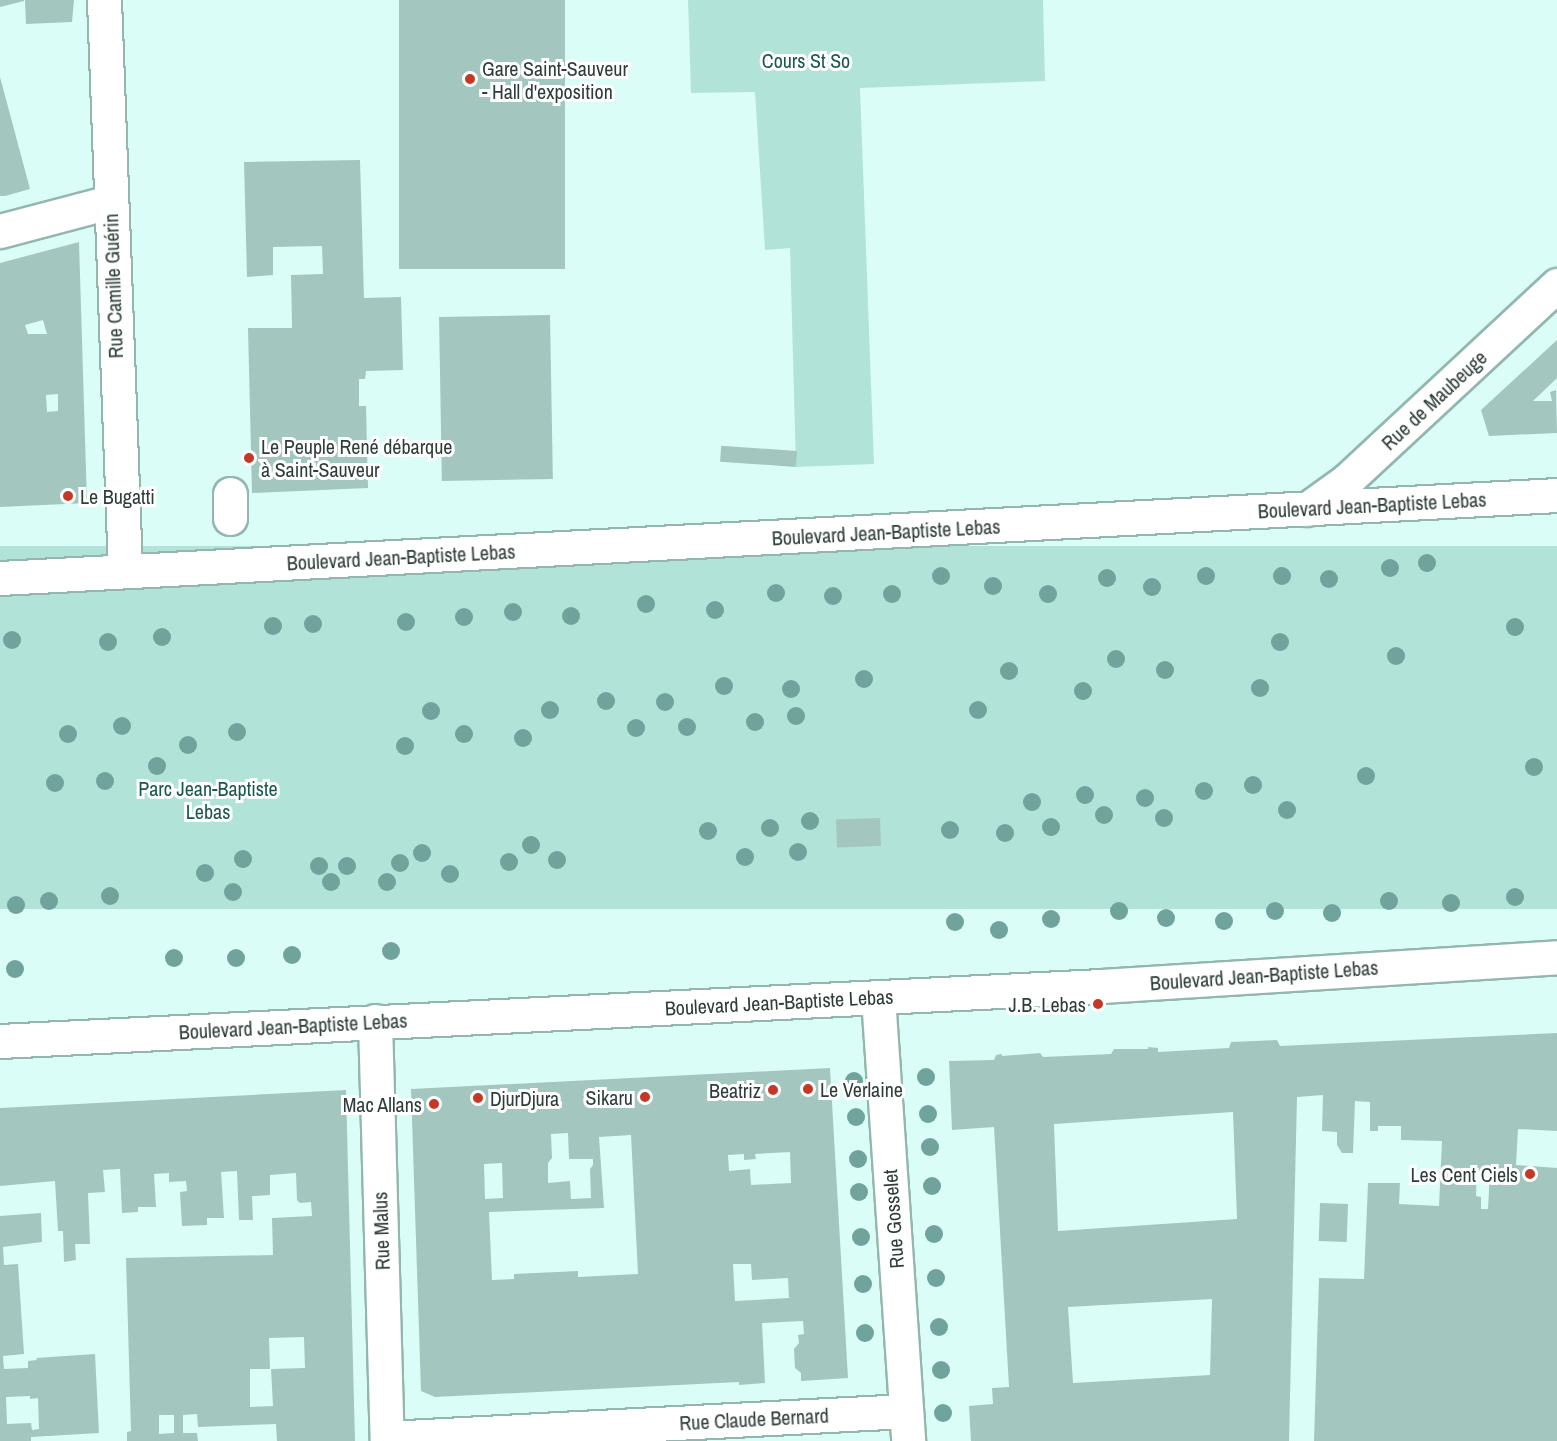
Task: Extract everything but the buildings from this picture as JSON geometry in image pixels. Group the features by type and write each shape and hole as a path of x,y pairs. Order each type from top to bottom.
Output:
{"main road":[{"name":"Rue Camille Guérin","path":"104,0 125,572"},
{"path":"0,231 110,202"},
{"name":"Rue de Maubeuge","path":"1307,509 1354,474 1557,285"},
{"name":"Boulevard Jean-Baptiste Lebas","path":"0,578 1557,495"},
{"name":"Boulevard Jean-Baptiste Lebas","path":"0,1041 878,997 1557,957"},
{"name":"Rue Gosselet","path":"878,997 907,1426"},
{"name":"Rue Malus","path":"375,1022 387,1440"},
{"name":"Rue Claude Bernard","path":"387,1440 907,1426"}],"green space":[{"name":"Cours St So","path":"688,0 1043,0 1045,81 860,88 874,464 796,467 790,248 765,250 755,92 691,93"},
{"name":"Parc Jean-Baptiste Lebas","path":"0,546 1557,546 1557,909 0,909"}],"place":[{"name":"Gare Saint-Sauveur - Hall d'exposition","path":"470,79"},
{"name":"Le Peuple René débarque à Saint-Sauveur","path":"249,458"},
{"name":"Le Bugatti","path":"68,496"},
{"name":"J.B. Lebas","path":"1098,1004"},
{"name":"Le Verlaine","path":"808,1089"},
{"name":"Beatriz","path":"773,1090"},
{"name":"Sikaru","path":"645,1097"},
{"name":"DjurDjura","path":"478,1098"},
{"name":"Mac Allans","path":"434,1104"},
{"name":"Les Cent Ciels","path":"1530,1174"}]}
